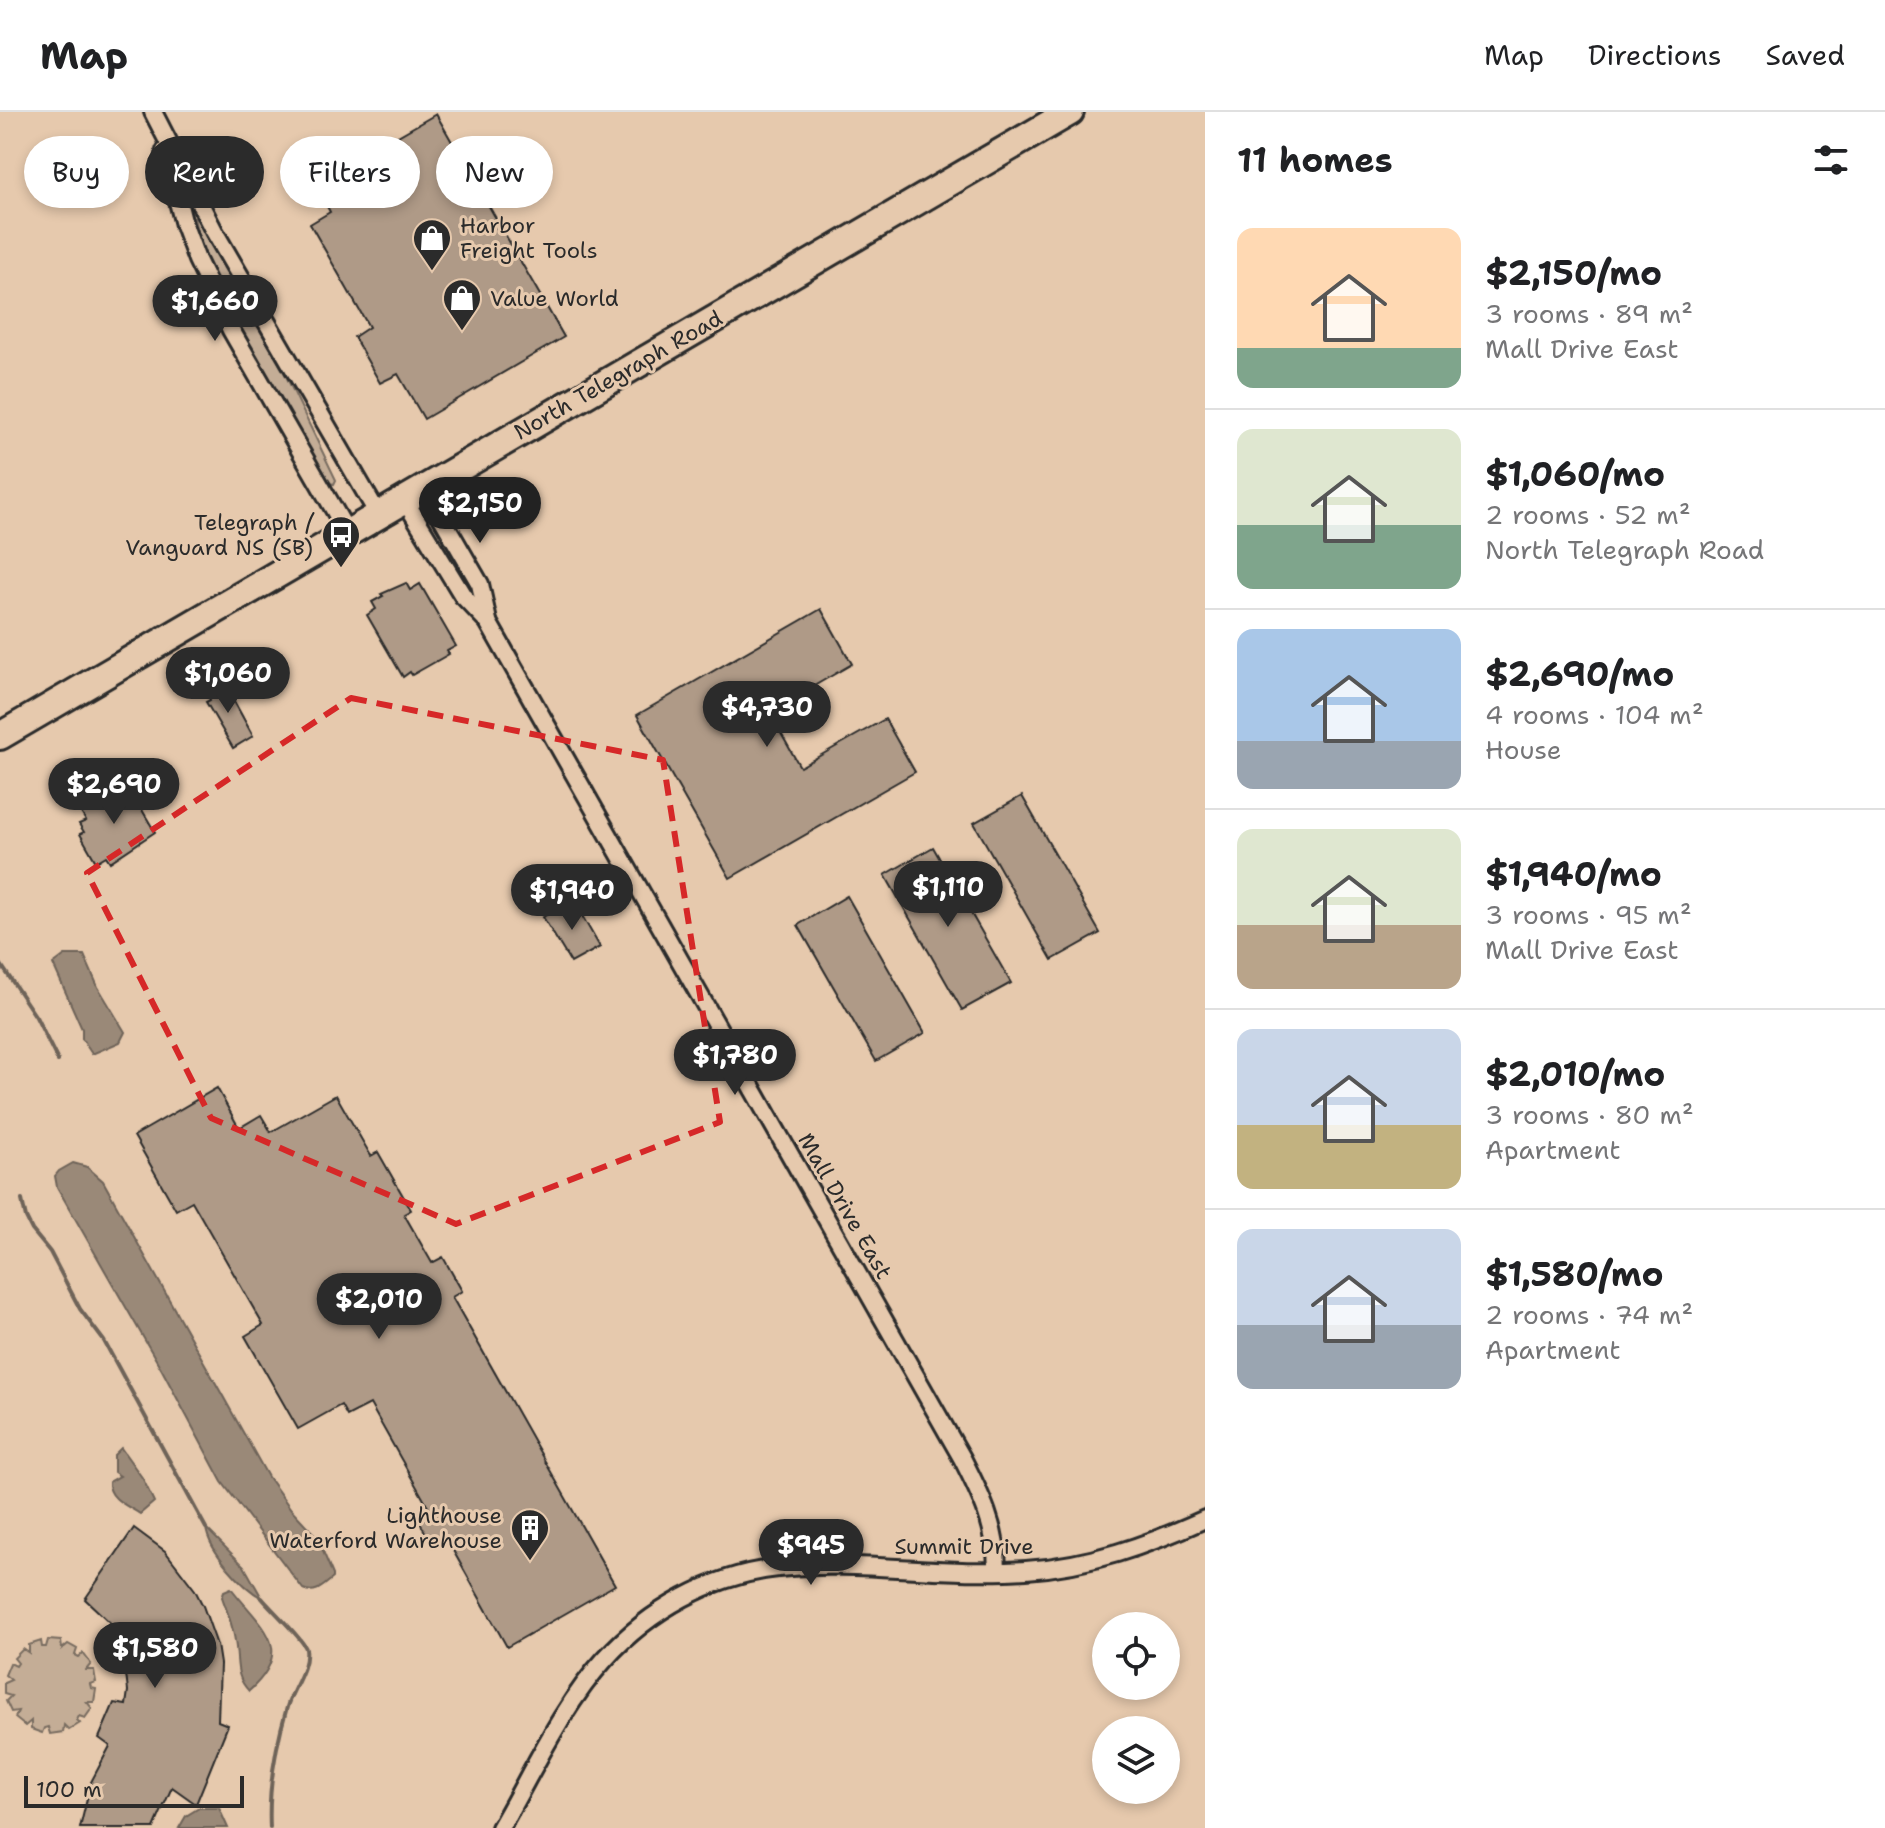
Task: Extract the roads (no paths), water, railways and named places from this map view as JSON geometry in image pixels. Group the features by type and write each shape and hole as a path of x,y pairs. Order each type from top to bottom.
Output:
{"main road":[{"name":"North Telegraph Road","path":"0,736 1070,112"}],"street":[{"path":"156,117 214,231 378,514"},
{"path":"156,117 184,225 197,260 231,330 347,532"},
{"name":"Mall Drive East","path":"414,493 480,584 488,622"},
{"name":"Mall Drive East","path":"414,493 463,596 488,622 962,1458 984,1499 993,1526 997,1570"},
{"name":"Summit Drive","path":"500,1828 553,1733 584,1685 606,1658 646,1620 680,1598 776,1568 1026,1570 1092,1560 1156,1541 1205,1519"}],"waterway":[{"path":"0,963 36,1017 58,1061"},
{"path":"22,1200 32,1230 50,1252 80,1309 104,1341 206,1528"},
{"path":"262,1598 306,1649 303,1671 287,1707 276,1751 270,1828"}],"place":[{"name":"Harbor Freight Tools","path":"432,272"},
{"name":"Value World","path":"462,332"},
{"name":"Telegraph / Vanguard NS (SB)","path":"341,569"},
{"name":"Lighthouse Waterford Warehouse","path":"530,1562"}]}
